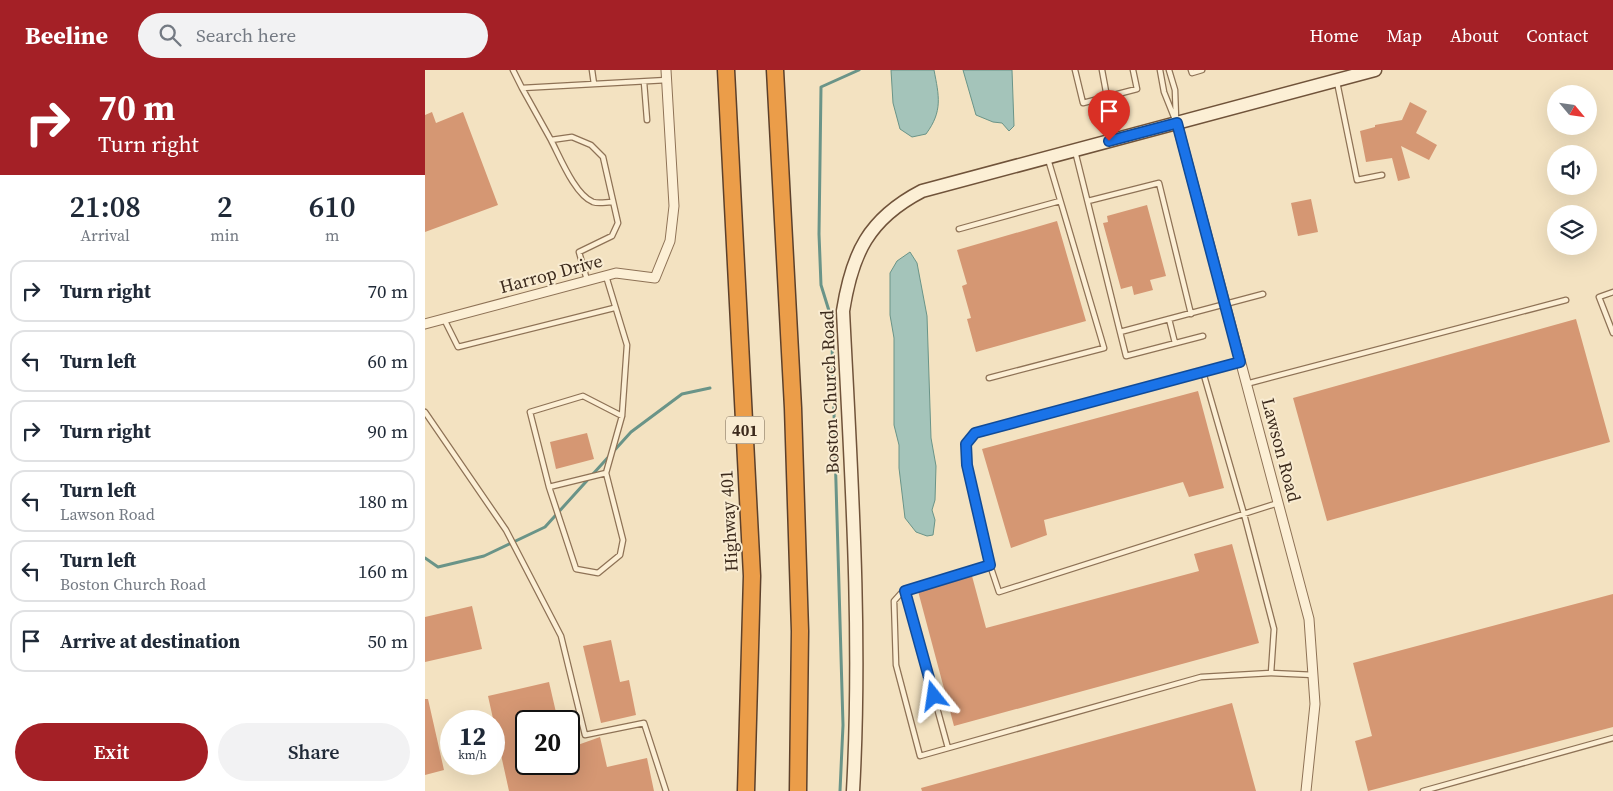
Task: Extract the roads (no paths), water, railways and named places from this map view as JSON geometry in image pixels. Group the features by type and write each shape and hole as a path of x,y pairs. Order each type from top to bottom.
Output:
{"highway":[{"name":"Highway 401","path":"726,70 752,576 746,791"},
{"path":"775,70 794,418 800,640 798,791"}],"street":[{"name":"Harrop Drive","path":"425,324 616,273 655,278 670,241 674,206 666,70"},
{"name":"Boston Church Road","path":"853,791 856,738 855,548 843,311 847,282 854,260 865,239 877,223 904,200 921,192 1375,70"},
{"name":"Lawson Road","path":"1177,123 1309,619 1314,675 1314,713 1306,791"}],"lane":[{"path":"513,70 575,185 585,197 599,203 613,202"},
{"path":"592,70 594,84"},
{"path":"1075,70 1083,103 1137,89 1133,70"},
{"path":"1102,70 1107,97"},
{"path":"1160,70 1164,92 1177,123"},
{"path":"1169,70 1175,90 1177,123"},
{"path":"1191,70 1192,72 1201,70"},
{"path":"522,88 667,80"},
{"path":"1336,80 1357,180 1382,176"},
{"path":"644,82 647,120"},
{"path":"551,140 572,137 598,150 603,157 618,223 612,236 579,252 587,281"},
{"path":"1075,150 1127,356 1203,336"},
{"path":"989,378 1104,348 1047,158"},
{"path":"1088,201 1159,183 1191,314"},
{"path":"959,229 1060,201"},
{"path":"606,276 614,308 627,344 622,416 606,473 623,540 620,555 598,573 576,570 549,486 530,412 583,396 622,416"},
{"path":"1613,292 1599,297 1613,333"},
{"path":"1121,332 1263,294"},
{"path":"1246,384 1566,300"},
{"path":"444,319 458,347 614,308"},
{"path":"1169,319 1175,343"},
{"path":"1240,362 975,433 966,444 967,465 990,565 999,592 1278,503"},
{"path":"1203,372 1244,514 1274,629 1271,672"},
{"path":"425,412 506,530 561,636 585,735 644,723 665,791"},
{"path":"549,486 606,473"},
{"path":"990,565 905,591 894,601 896,665 920,756 1201,677 1271,672 1314,675"},
{"path":"905,591 948,748"},
{"path":"1423,791 1613,738"}],"water":[{"path":"891,70 934,70 938,103 935,118 926,134 912,137 900,129 893,103"},
{"path":"963,70 1012,70 1014,126 1009,131 1002,123 993,122 976,115"},
{"path":"910,252 917,263 927,316 931,438 936,466 935,500 932,510 935,520 933,535 927,536 916,532 905,518 899,468 899,445 894,425 894,338 890,315 890,273 897,261"}],"waterway":[{"path":"840,791 843,725 832,345 830,314 821,285 819,234 821,87 859,70"},
{"path":"425,558 438,567 484,556 545,527 631,432 682,394 710,388"}]}
